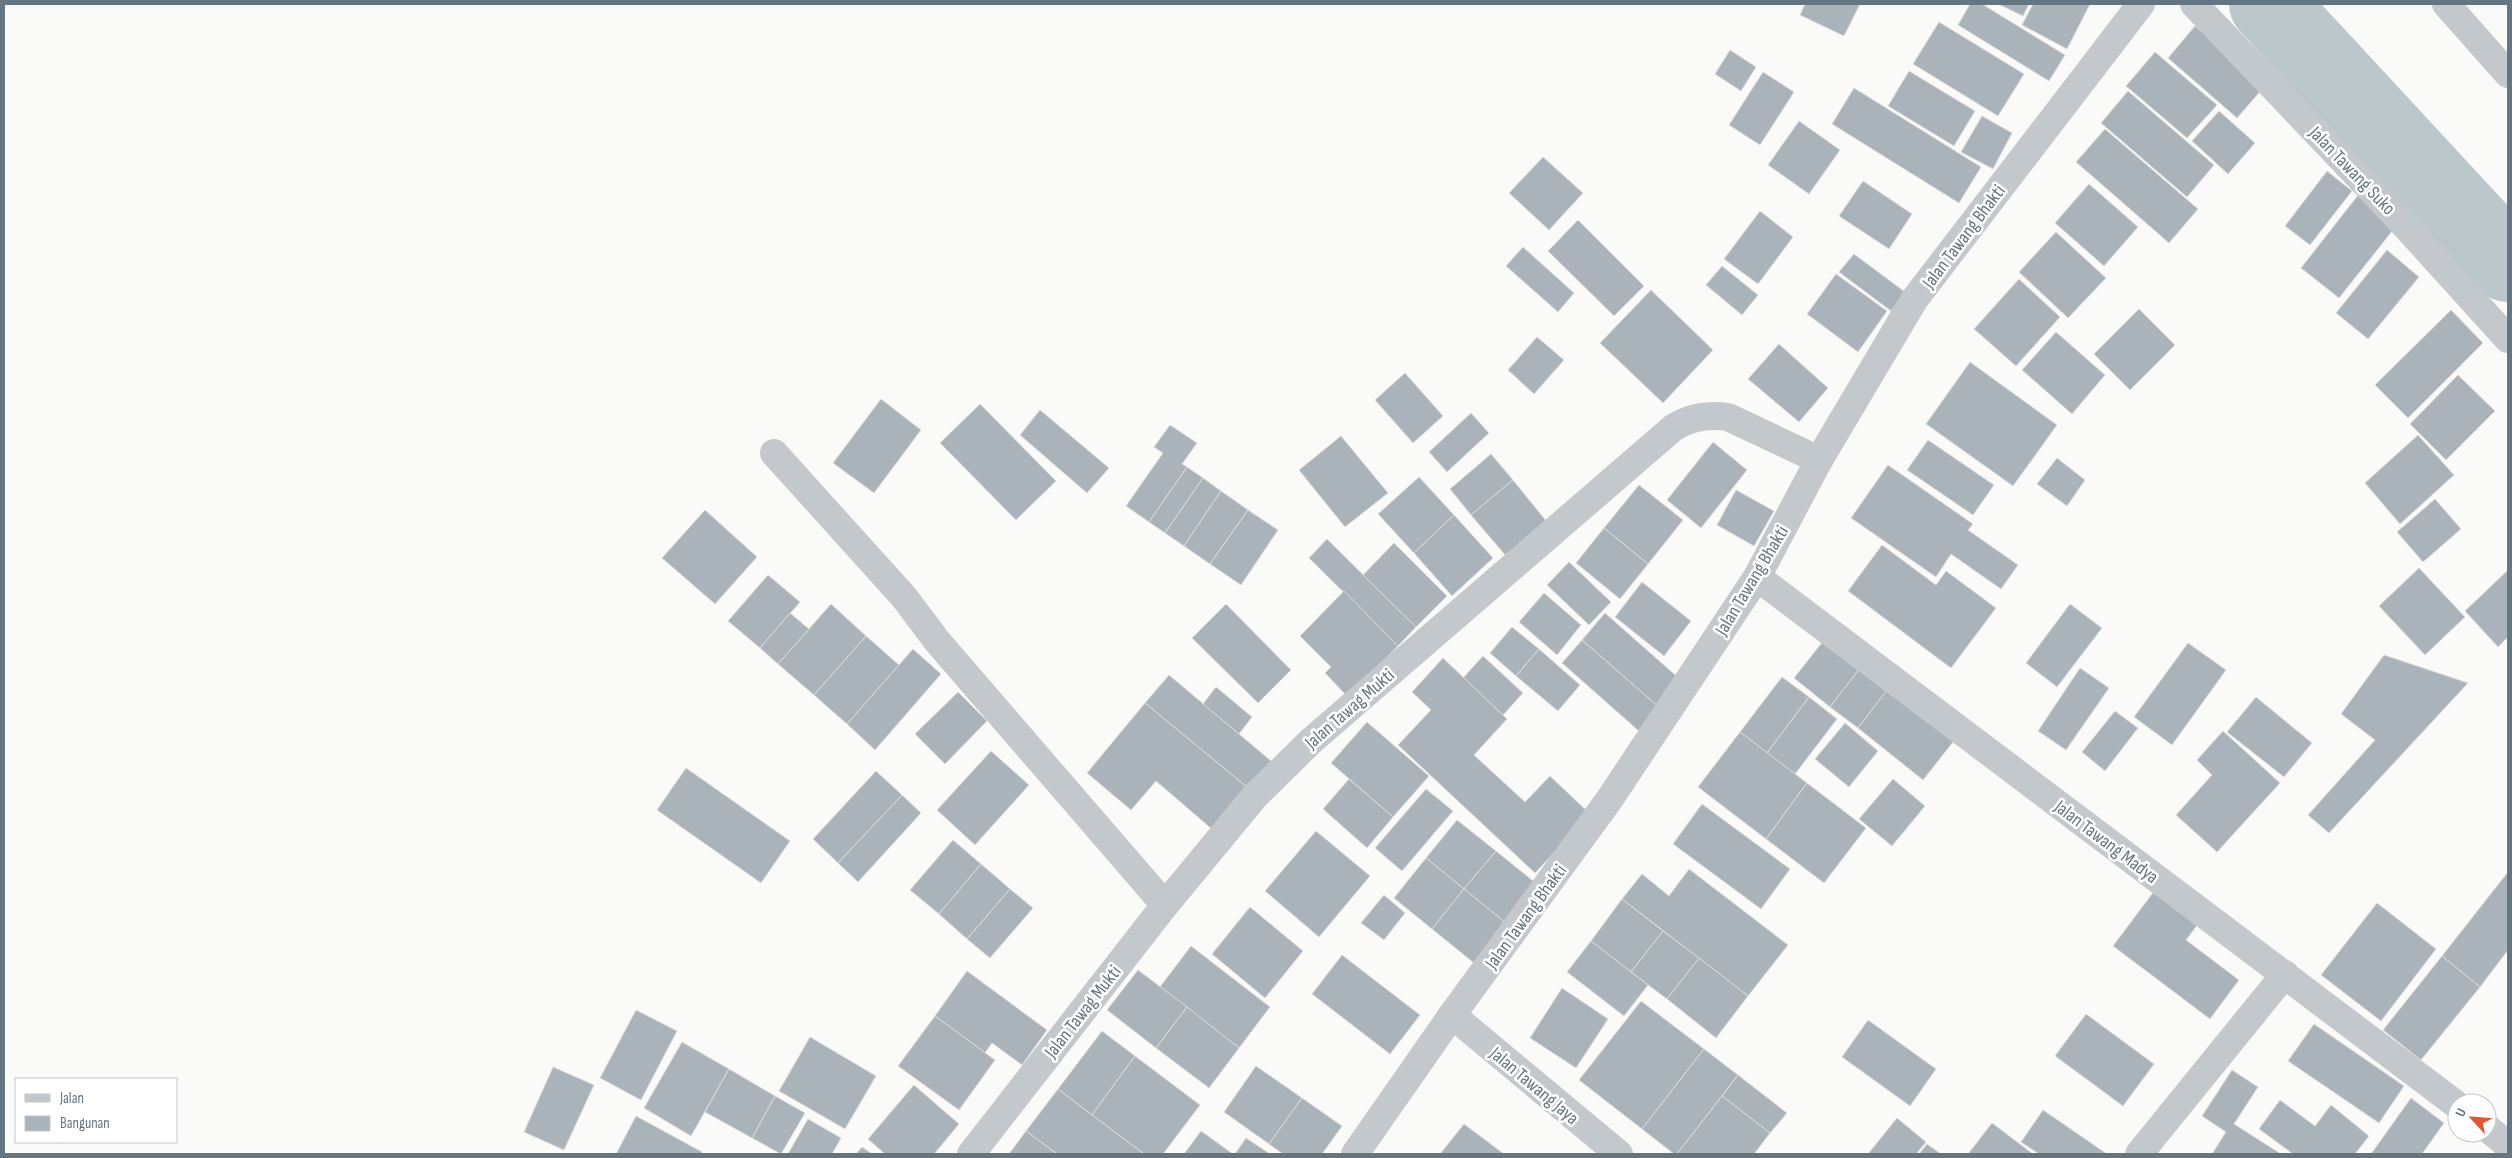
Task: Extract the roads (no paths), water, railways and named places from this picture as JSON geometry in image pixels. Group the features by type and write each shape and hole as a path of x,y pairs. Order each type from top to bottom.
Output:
{"street":[{"name":"Jalan Tawang Bhakti","path":"1355,1154 1452,1015 1609,800 1757,577 1819,460 1914,300 2140,4"},
{"name":"Jalan Tawang Suko","path":"2194,4 2400,220 2508,339"},
{"path":"2446,4 2508,74"},
{"name":"Jalan Tawag Mukti","path":"971,1154 1165,905 1255,796 1311,741 1679,425 1684,421 1713,415 1728,417 1819,460"},
{"path":"774,452 904,597 937,641 1165,905"},
{"name":"Jalan Tawang Madya","path":"1757,577 2447,1097"},
{"path":"2139,1154 2284,974"},
{"name":"Jalan Tawang Jaya","path":"1452,1015 1619,1154"},
{"path":"2497,1136 2508,1145"}],"waterway":[{"path":"2268,4 2508,263"}]}
